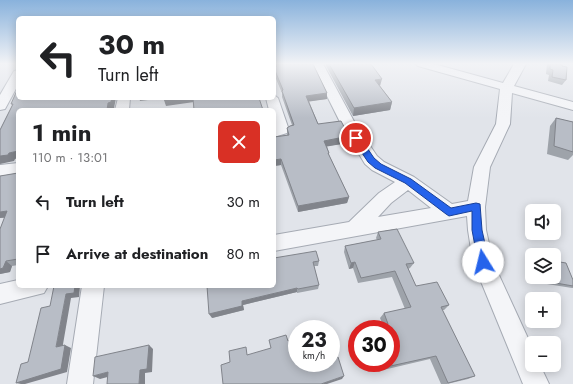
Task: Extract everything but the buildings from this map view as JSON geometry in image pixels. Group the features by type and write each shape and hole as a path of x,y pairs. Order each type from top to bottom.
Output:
{"street":[{"path":"0,106 4,94 12,82"},
{"path":"326,82 349,126 367,155 378,166 408,181 449,212"},
{"path":"485,82 573,106"},
{"path":"510,82 506,88 503,124 482,167 476,206 477,230 483,262 536,384"},
{"path":"276,111 282,130 276,132"},
{"path":"0,171 16,169"},
{"path":"354,229 385,198 408,181"},
{"path":"276,243 476,206"},
{"path":"0,294 28,288"},
{"path":"80,384 93,288"}],"route":[{"path":"356,138 371,160 378,166 408,181 449,212 476,206 477,230 483,262"}]}
